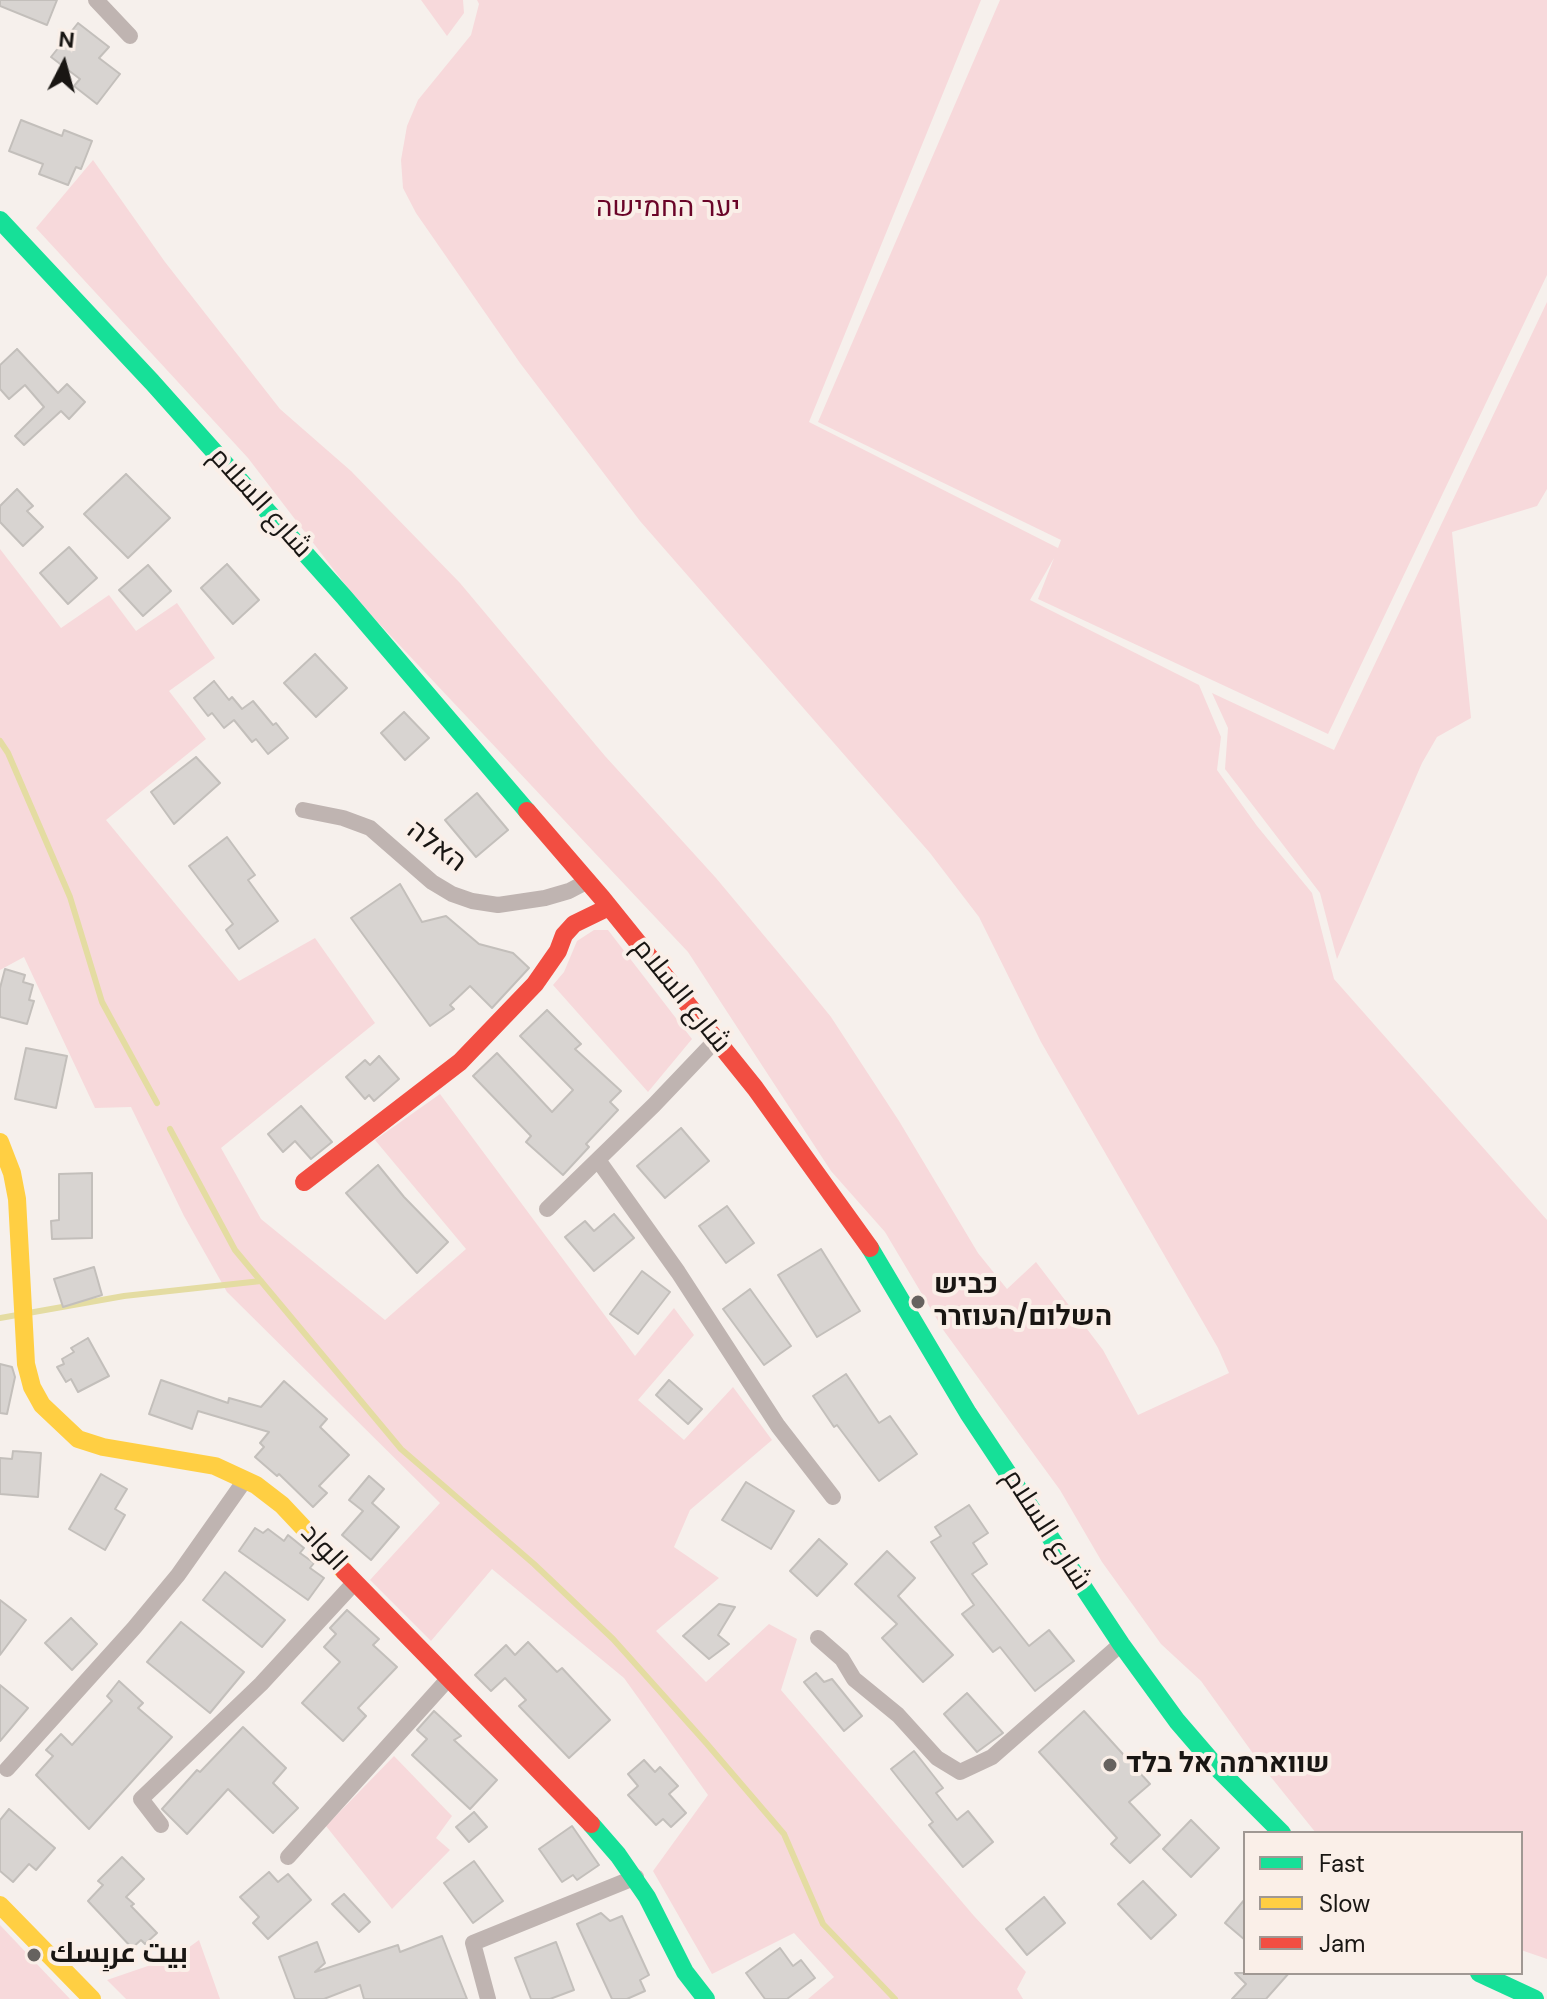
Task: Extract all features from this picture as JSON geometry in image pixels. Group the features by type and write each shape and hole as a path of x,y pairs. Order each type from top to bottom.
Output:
{"main road":[{"name":"شارع السلام","path":"0,220 142,371 337,589 588,881 716,1040 791,1135 869,1246 968,1413 1121,1644 1177,1721 1221,1772 1280,1831"},
{"path":"304,1182 460,1062 535,984 574,924 609,907"},
{"name":"الواد","path":"0,1142 12,1173 17,1199 26,1364 32,1387 42,1405 78,1439 103,1447 215,1466 245,1480 282,1505 587,1820 636,1877 685,1972 706,1999"},
{"path":"0,1905 92,1999"},
{"path":"1483,1975 1535,1999"}],"street":[{"path":"96,0 130,36"},
{"name":"האלה","path":"303,810 343,818 370,828 432,882 472,901 498,905 545,898 588,881"},
{"path":"547,1209 716,1040"},
{"path":"598,1160 678,1272 778,1426 833,1497"},
{"path":"7,1769 178,1575 245,1480"},
{"path":"161,1825 141,1799 261,1684 355,1582"},
{"path":"818,1638 842,1659 854,1679 898,1715 937,1758 960,1772 992,1757 1121,1644"},
{"path":"288,1857 449,1678"},
{"path":"488,1999 473,1943 636,1877"}],"green space":[{"path":"421,0 463,0 464,13 447,36"},
{"name":"יער החמישה","path":"477,0 981,0 809,422 1058,548 1061,540 818,422 1000,0 1547,0 1547,275 1328,734 1038,599 1054,558 1030,600 1199,685 1221,737 1217,770 1257,826 1312,893 1334,979 1547,1220 1547,1959 1523,1951 1523,1831 1314,1831 1262,1766 1201,1681 1161,1644 1102,1562 1060,1490 944,1331 885,1232 831,1171 688,952 357,600 248,458 36,228 93,160 165,262 280,409 351,471 460,583 605,756 716,878 797,975 831,1017 899,1121 978,1253 1007,1289 1036,1262 1103,1350 1138,1415 1229,1373 1218,1348 1041,1042 979,917 930,853 640,521 520,363 416,213 403,188 401,160 407,126 418,100 471,35 479,4"},
{"path":"1547,302 1547,489 1537,506 1452,532 1471,718 1437,737 1422,763 1337,959 1320,893 1225,769 1228,728 1212,693 1334,750"},
{"path":"0,549 61,628 109,595 136,631 177,603 215,658 169,691 206,739 106,820 239,981 315,938 375,1023 221,1148 261,1219 385,1320 466,1249 375,1140 440,1094 635,1356 674,1308 694,1335 638,1400 684,1440 733,1387 772,1440 690,1510 674,1547 719,1578 656,1631 706,1682 769,1624 797,1639 781,1690 974,1916 1026,1972 1017,1989 1023,1999 808,1999 834,1977 794,1933 712,1974 653,1871 708,1795 624,1678 492,1569 431,1641 370,1580 440,1503 227,1292 184,1216 131,1107 95,1108 24,957 0,970"},
{"path":"594,930 608,930 692,1039 648,1092 553,985 564,972 577,941"},
{"path":"394,1756 452,1816 436,1838 450,1850 392,1909 326,1826"},
{"path":"0,1925 70,1999 0,1999"},
{"path":"199,1940 220,1999 126,1999 107,1980 177,1956"}],"building":[{"path":"0,0 57,0 47,25 0,6"},
{"path":"78,23 109,47 99,58 120,74 97,104 74,86 80,79 51,57"},
{"path":"21,120 62,136 64,130 92,141 81,169 76,167 68,185 39,174 43,164 9,151"},
{"path":"17,349 58,393 67,384 85,402 69,419 61,411 24,445 15,436 44,407 25,385 9,399 0,389 0,365"},
{"path":"126,474 170,518 128,558 84,514"},
{"path":"17,489 33,506 27,511 43,527 23,546 0,522 0,506"},
{"path":"69,547 97,578 68,604 40,573"},
{"path":"227,564 259,600 233,624 201,588"},
{"path":"148,565 171,591 143,616 119,590"},
{"path":"315,654 347,688 316,717 284,683"},
{"path":"214,681 229,700 232,697 242,709 253,701 288,738 268,754 256,739 252,742 234,720 224,728 212,713 208,716 194,698"},
{"path":"404,712 429,738 405,760 381,733"},
{"path":"196,757 220,783 174,824 151,792"},
{"path":"477,793 508,830 476,857 445,820"},
{"path":"227,837 255,875 248,880 278,921 239,949 226,930 233,924 189,866"},
{"path":"400,884 422,922 446,916 479,944 513,953 529,968 492,1008 470,986 450,1005 454,1009 430,1026 351,918"},
{"path":"5,969 25,975 23,982 33,985 29,1000 34,1001 27,1024 0,1017 0,988"},
{"path":"547,1010 581,1044 575,1049 621,1091 610,1102 618,1110 586,1144 589,1147 563,1175 526,1142 531,1136 473,1076 497,1053 552,1112 573,1090 520,1036"},
{"path":"26,1048 67,1056 56,1108 15,1099"},
{"path":"379,1056 399,1079 374,1101 369,1095 365,1099 346,1077 365,1060 370,1065"},
{"path":"301,1106 332,1142 311,1159 295,1141 283,1152 268,1134"},
{"path":"681,1128 709,1161 665,1198 637,1166"},
{"path":"378,1165 448,1242 417,1273 346,1193"},
{"path":"92,1173 92,1238 52,1239 51,1221 59,1220 59,1174"},
{"path":"727,1206 754,1243 726,1263 699,1226"},
{"path":"614,1214 634,1238 594,1271 565,1237 585,1221 594,1231"},
{"path":"821,1249 860,1311 817,1337 778,1275"},
{"path":"94,1267 102,1295 63,1307 54,1279"},
{"path":"642,1271 670,1292 638,1334 610,1314"},
{"path":"750,1289 791,1346 764,1365 723,1309"},
{"path":"88,1338 109,1376 78,1392 71,1379 66,1382 57,1367 64,1364 62,1359 74,1352 71,1348"},
{"path":"0,1364 12,1367 15,1377 7,1414 0,1413"},
{"path":"846,1374 879,1423 890,1416 917,1454 879,1481 837,1425 834,1427 813,1396"},
{"path":"161,1380 228,1403 229,1398 261,1407 284,1381 327,1419 320,1427 349,1455 319,1486 327,1493 313,1507 279,1474 277,1476 255,1457 264,1447 260,1443 269,1432 198,1411 192,1429 149,1414"},
{"path":"669,1380 702,1409 688,1424 656,1395"},
{"path":"13,1451 41,1453 38,1497 0,1494 0,1458 12,1459"},
{"path":"101,1474 127,1489 115,1509 125,1515 105,1550 69,1529"},
{"path":"369,1476 384,1489 372,1503 399,1527 371,1560 342,1535 363,1511 349,1500"},
{"path":"746,1482 794,1511 771,1549 722,1520"},
{"path":"969,1505 988,1533 973,1543 987,1564 972,1574 1029,1646 1049,1630 1074,1661 1035,1691 1000,1647 993,1652 962,1614 974,1605 931,1542 941,1536 935,1527"},
{"path":"255,1528 263,1533 268,1529 284,1541 288,1535 304,1548 300,1553 314,1563 310,1568 324,1578 308,1600 239,1551"},
{"path":"819,1539 847,1564 817,1596 790,1571"},
{"path":"887,1551 915,1578 898,1596 953,1655 923,1682 882,1638 897,1624 855,1584"},
{"path":"225,1572 285,1620 262,1647 203,1600"},
{"path":"0,1600 26,1620 0,1655"},
{"path":"719,1604 735,1607 718,1635 729,1644 709,1659 683,1636"},
{"path":"347,1610 379,1639 373,1645 397,1667 358,1708 366,1716 343,1741 302,1703 340,1662 324,1647 336,1634 330,1628"},
{"path":"71,1618 97,1644 72,1670 45,1643"},
{"path":"181,1622 244,1672 210,1713 147,1662"},
{"path":"528,1642 557,1672 562,1668 610,1720 569,1758 519,1706 526,1700 505,1678 491,1691 475,1675 506,1645 515,1655"},
{"path":"816,1673 824,1682 832,1679 862,1716 844,1731 804,1682"},
{"path":"119,1681 143,1703 138,1708 172,1737 89,1829 36,1775 53,1756 46,1750 61,1734 72,1745 112,1701 107,1696"},
{"path":"0,1685 28,1708 0,1741"},
{"path":"967,1693 1003,1733 977,1752 944,1714"},
{"path":"434,1711 461,1736 454,1740 497,1780 470,1809 412,1755 427,1739 417,1730"},
{"path":"1084,1711 1150,1784 1129,1802 1160,1835 1130,1863 1111,1844 1117,1838 1039,1752"},
{"path":"243,1727 286,1768 273,1783 298,1808 273,1833 228,1789 187,1834 162,1809 197,1770 200,1772"},
{"path":"914,1751 943,1788 936,1793 957,1820 968,1811 993,1842 963,1867 929,1825 933,1822 891,1769"},
{"path":"644,1760 655,1772 660,1767 678,1786 669,1794 686,1813 671,1827 663,1819 656,1825 628,1795 638,1786 628,1774"},
{"path":"9,1809 55,1848 36,1870 29,1864 13,1882 0,1871 0,1820"},
{"path":"474,1812 487,1827 469,1842 456,1827"},
{"path":"1191,1820 1219,1848 1191,1877 1163,1849"},
{"path":"572,1826 599,1865 577,1880 573,1875 562,1882 539,1849"},
{"path":"122,1857 144,1879 126,1897 157,1933 145,1944 141,1940 132,1948 88,1901 103,1885 98,1881"},
{"path":"474,1861 503,1901 473,1923 444,1883"},
{"path":"269,1872 278,1882 288,1874 311,1900 268,1939 253,1923 259,1917 240,1897"},
{"path":"1143,1881 1176,1915 1151,1939 1118,1904"},
{"path":"344,1894 370,1922 359,1932 332,1904"},
{"path":"1044,1897 1065,1923 1027,1955 1006,1929"},
{"path":"1243,1901 1243,1938 1225,1923"},
{"path":"601,1913 610,1921 622,1916 649,1975 640,1980 645,1991 627,1999 612,1999 577,1924"},
{"path":"442,1936 467,1999 364,1999 360,1985 324,1999 295,1999 279,1957 317,1942 325,1963 315,1972 398,1945 400,1952"},
{"path":"556,1942 574,1990 550,1999 531,1999 515,1958"},
{"path":"780,1948 793,1966 801,1960 815,1978 787,1999 765,1999 746,1973"},
{"path":"1235,1973 1287,1975 1266,1999 1232,1999 1246,1984"}],"waterway":[{"path":"0,741 70,897 102,1002 157,1103"},
{"path":"170,1129 235,1250 401,1449 534,1564 613,1639 707,1744 784,1834 823,1924 895,1999"},
{"path":"0,1318 124,1296 261,1281"}],"traffic: fast":[{"path":"0,220 152,382 344,597 527,811"},
{"path":"870,1248 968,1413 1121,1644 1177,1721 1221,1772 1280,1831"},
{"path":"591,1824 618,1855 647,1897 685,1972 706,1999"},
{"path":"1483,1975 1535,1999"}],"traffic: slow":[{"path":"0,1142 12,1173 17,1199 26,1364 32,1387 42,1405 78,1439 103,1447 215,1466 256,1485 282,1505 344,1571"},
{"path":"0,1905 92,1999"}],"traffic: jam":[{"path":"527,811 602,898 755,1088 870,1248"},
{"path":"304,1182 460,1062 535,984 574,924 609,907"},
{"path":"344,1571 591,1824"}],"place":[{"name":"כביש השלום/העוזרר","path":"918,1302"},
{"name":"שווארמה אל בלד","path":"1110,1765"},
{"name":"بيت عربِسك","path":"34,1955"}]}
